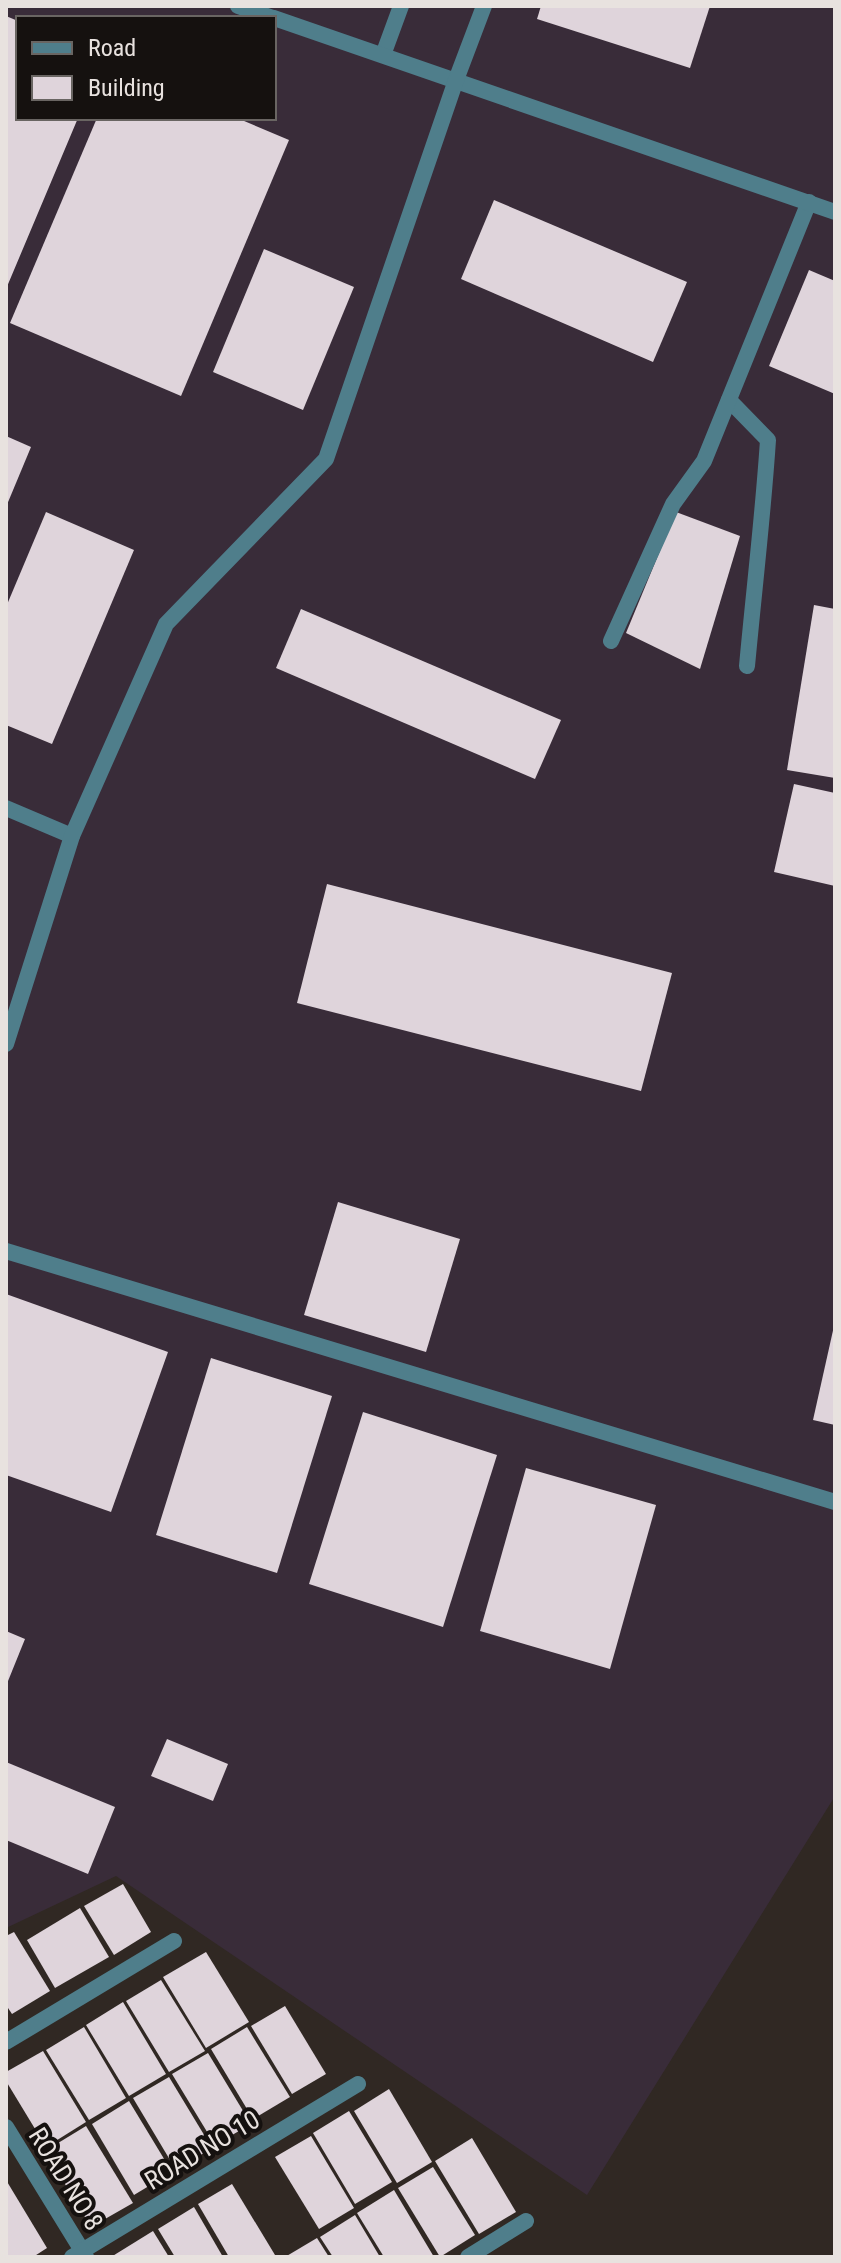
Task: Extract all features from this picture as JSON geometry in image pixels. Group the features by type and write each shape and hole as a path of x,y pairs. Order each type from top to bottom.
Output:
{"street":[{"path":"238,6 267,16"},
{"path":"383,55 401,6"},
{"path":"6,1044 72,836 166,624 326,459 484,6"},
{"path":"276,19 835,212"},
{"path":"611,641 673,504 704,461 809,202"},
{"path":"729,400 768,440 747,666"},
{"path":"6,808 72,836"},
{"path":"6,1251 835,1502"},
{"path":"6,2042 174,1941"},
{"name":"ROAD NO 10","path":"80,2255 358,2084"},
{"name":"ROAD NO 8","path":"6,2127 80,2255"},
{"path":"468,2257 526,2221"}],"shaded area":[{"path":"6,6 835,6 835,1796 587,2195 116,1876 6,1928"}],"building":[{"path":"541,6 710,6 690,68 537,19"},
{"path":"6,16 16,20 16,120 77,120 6,289"},
{"path":"96,120 242,120 289,140 181,396 10,323"},
{"path":"494,200 687,282 653,362 461,279"},
{"path":"264,249 354,287 303,410 213,372"},
{"path":"809,270 835,281 835,394 769,366"},
{"path":"6,436 31,447 6,507"},
{"path":"46,512 134,550 52,744 6,725 6,607"},
{"path":"676,512 740,536 700,669 626,633"},
{"path":"814,605 835,609 835,778 787,770"},
{"path":"301,609 561,720 535,779 276,668"},
{"path":"794,784 835,793 835,886 774,872"},
{"path":"327,884 672,973 641,1091 297,1003"},
{"path":"338,1202 460,1239 426,1352 304,1315"},
{"path":"6,1294 168,1352 111,1512 6,1475"},
{"path":"835,1326 835,1425 813,1420"},
{"path":"211,1358 332,1396 277,1573 156,1535"},
{"path":"363,1412 497,1455 443,1627 309,1584"},
{"path":"526,1468 656,1505 610,1669 480,1631"},
{"path":"6,1631 25,1639 6,1686"},
{"path":"167,1739 228,1764 213,1801 151,1776"},
{"path":"6,1762 115,1807 88,1874 6,1840"},
{"path":"123,1884 151,1932 114,1955 84,1906"},
{"path":"80,1908 109,1957 55,1988 27,1940"},
{"path":"14,1932 50,1991 12,2014 6,2005 6,1936"},
{"path":"206,1952 249,2022 206,2048 163,1977"},
{"path":"161,1980 205,2051 169,2072 126,2001"},
{"path":"123,2002 166,2074 129,2096 86,2025"},
{"path":"285,2006 326,2074 292,2094 251,2026"},
{"path":"84,2027 126,2098 89,2120 46,2050"},
{"path":"247,2027 290,2097 253,2119 211,2049"},
{"path":"43,2051 86,2122 46,2147 6,2081 6,2072"},
{"path":"208,2053 251,2124 215,2145 172,2074"},
{"path":"169,2077 212,2148 176,2170 133,2098"},
{"path":"389,2089 432,2162 397,2183 354,2111"},
{"path":"129,2101 172,2172 134,2195 92,2124"},
{"path":"349,2111 392,2182 355,2204 313,2133"},
{"path":"86,2126 133,2203 91,2227 45,2151"},
{"path":"311,2136 354,2208 319,2229 275,2157"},
{"path":"472,2138 516,2212 479,2234 435,2161"},
{"path":"433,2167 475,2235 440,2257 398,2188"},
{"path":"6,2180 47,2248 33,2257 6,2257"},
{"path":"232,2184 275,2255 272,2257 229,2257 198,2204"},
{"path":"394,2190 434,2257 384,2257 357,2213"},
{"path":"194,2207 223,2257 175,2257 158,2229"},
{"path":"355,2215 380,2257 333,2257 320,2237"},
{"path":"153,2231 169,2257 111,2257"},
{"path":"317,2238 329,2257 285,2257"}]}
